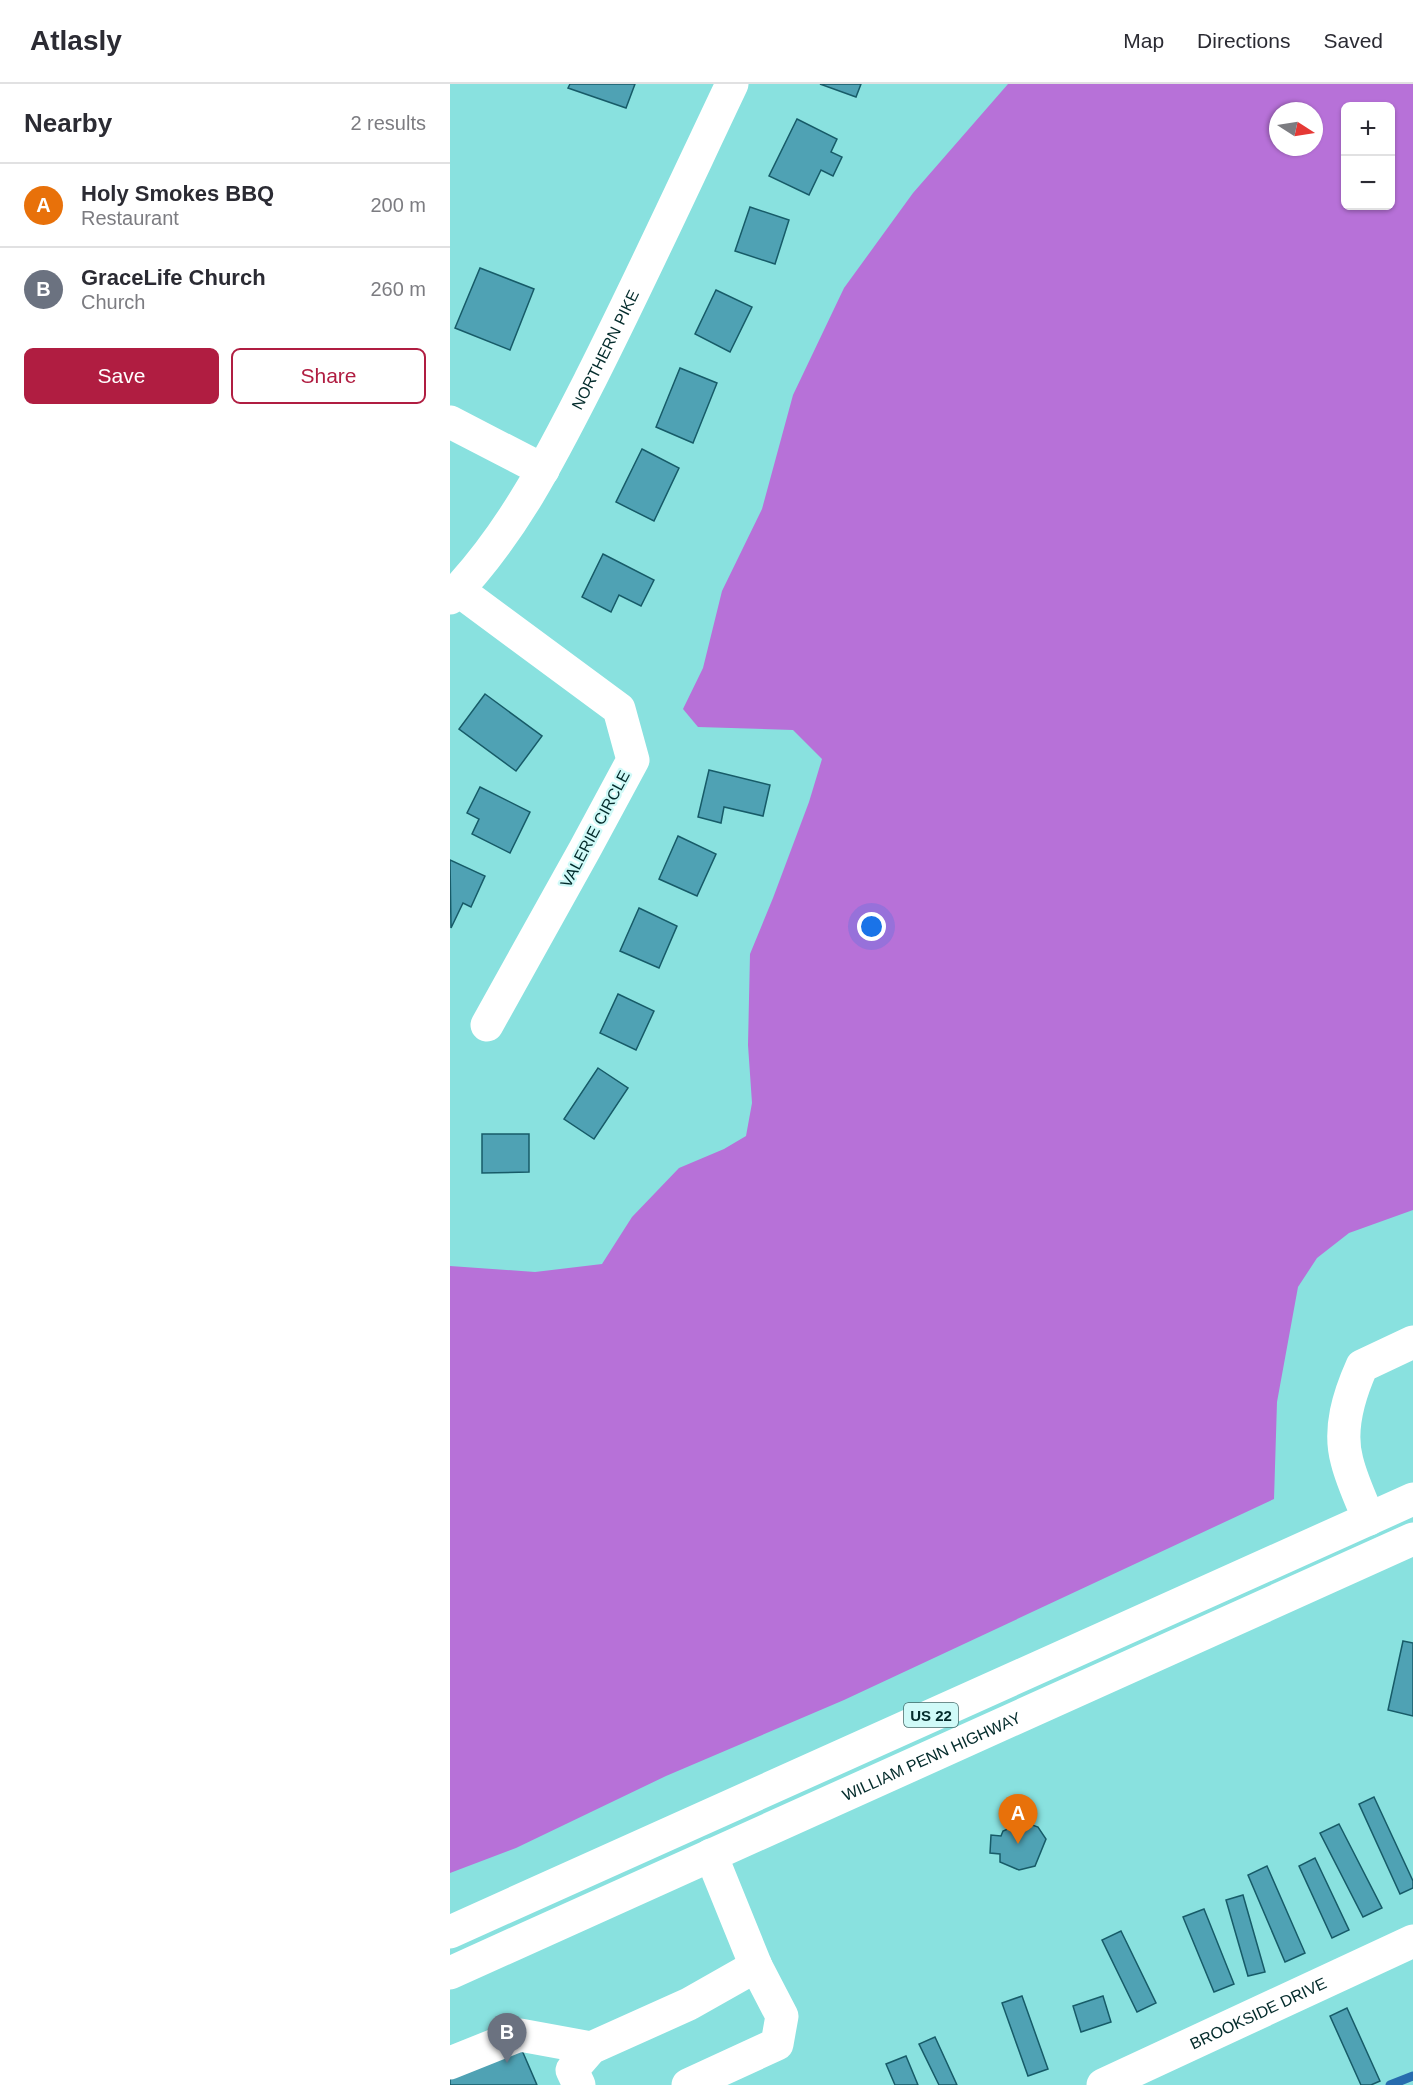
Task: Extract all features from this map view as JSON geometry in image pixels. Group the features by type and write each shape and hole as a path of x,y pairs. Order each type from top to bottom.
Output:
{"main road":[{"name":"NORTHERN PIKE","path":"454,594 487,555 543,470 607,346 732,84"},
{"path":"450,422 543,470"},
{"name":"VALERIE CIRCLE","path":"454,594 619,709 633,760 487,1025"},
{"path":"1368,1519 1347,1460 1343,1429 1351,1390 1362,1366 1413,1342"},
{"name":"US 22","path":"450,1932 1413,1499"},
{"name":"WILLIAM PENN HIGHWAY","path":"450,1972 1413,1539"},
{"path":"688,2085 777,2044 782,2016 756,1966 711,1855"},
{"name":"BROOKSIDE DRIVE","path":"1103,2085 1413,1941"},
{"path":"579,2085 572,2070 591,2048 689,2004 756,1966"},
{"path":"450,2063 520,2035 591,2048"}],"shaded area":[{"path":"1008,84 1413,84 1413,1210 1349,1233 1317,1258 1298,1287 1277,1402 1274,1499 844,1700 666,1776 516,1848 450,1873 450,1266 535,1272 602,1264 632,1217 679,1168 724,1149 746,1136 752,1103 748,1045 750,954 809,802 822,759 793,730 698,727 683,709 703,668 722,591 762,509 793,395 844,288 913,193"}],"building":[{"path":"570,84 635,84 626,108 568,88"},
{"path":"820,84 861,84 856,97"},
{"path":"797,119 837,139 831,152 842,157 833,176 821,170 809,195 769,176"},
{"path":"750,207 789,220 775,264 735,251"},
{"path":"480,268 534,289 510,350 455,328"},
{"path":"716,290 752,307 730,352 695,334"},
{"path":"680,368 717,383 693,443 656,427"},
{"path":"642,449 679,468 654,521 616,502"},
{"path":"603,554 654,580 641,606 619,595 611,612 582,597"},
{"path":"485,694 542,736 516,771 459,729"},
{"path":"709,770 770,785 763,816 724,807 721,823 698,817"},
{"path":"480,787 530,812 510,853 472,834 479,819 467,813"},
{"path":"678,836 716,854 697,896 659,879"},
{"path":"450,860 485,876 471,907 463,903 451,928"},
{"path":"639,908 677,926 659,968 620,951"},
{"path":"618,994 654,1011 636,1050 600,1033"},
{"path":"598,1068 628,1088 594,1139 564,1119"},
{"path":"482,1134 529,1134 529,1172 482,1173"},
{"path":"1403,1641 1413,1643 1413,1716 1388,1710"},
{"path":"1374,1797 1413,1881 1413,1888 1400,1894 1359,1804"},
{"path":"1024,1822 1038,1827 1046,1839 1035,1866 1019,1870 1000,1862 1000,1854 990,1853 991,1835 1001,1836 1003,1831"},
{"path":"1339,1824 1382,1908 1363,1917 1320,1833"},
{"path":"1315,1858 1349,1930 1332,1938 1299,1866"},
{"path":"1267,1866 1305,1953 1285,1962 1248,1875"},
{"path":"1243,1895 1265,1972 1248,1976 1226,1900"},
{"path":"1204,1909 1234,1984 1214,1992 1183,1917"},
{"path":"1121,1931 1156,2003 1137,2012 1102,1940"},
{"path":"1022,1996 1048,2069 1028,2076 1002,2003"},
{"path":"1103,1996 1111,2022 1081,2032 1073,2006"},
{"path":"1347,2008 1380,2081 1371,2085 1361,2085 1330,2016"},
{"path":"935,2037 957,2085 939,2085 919,2044"},
{"path":"521,2048 537,2085 450,2085 450,2078"},
{"path":"906,2056 918,2085 895,2085 886,2064"}],"waterway":[{"path":"1390,2085 1413,2076"}],"place":[{"name":"Holy Smokes BBQ","path":"1018,1844"},
{"name":"GraceLife Church","path":"507,2063"}]}
